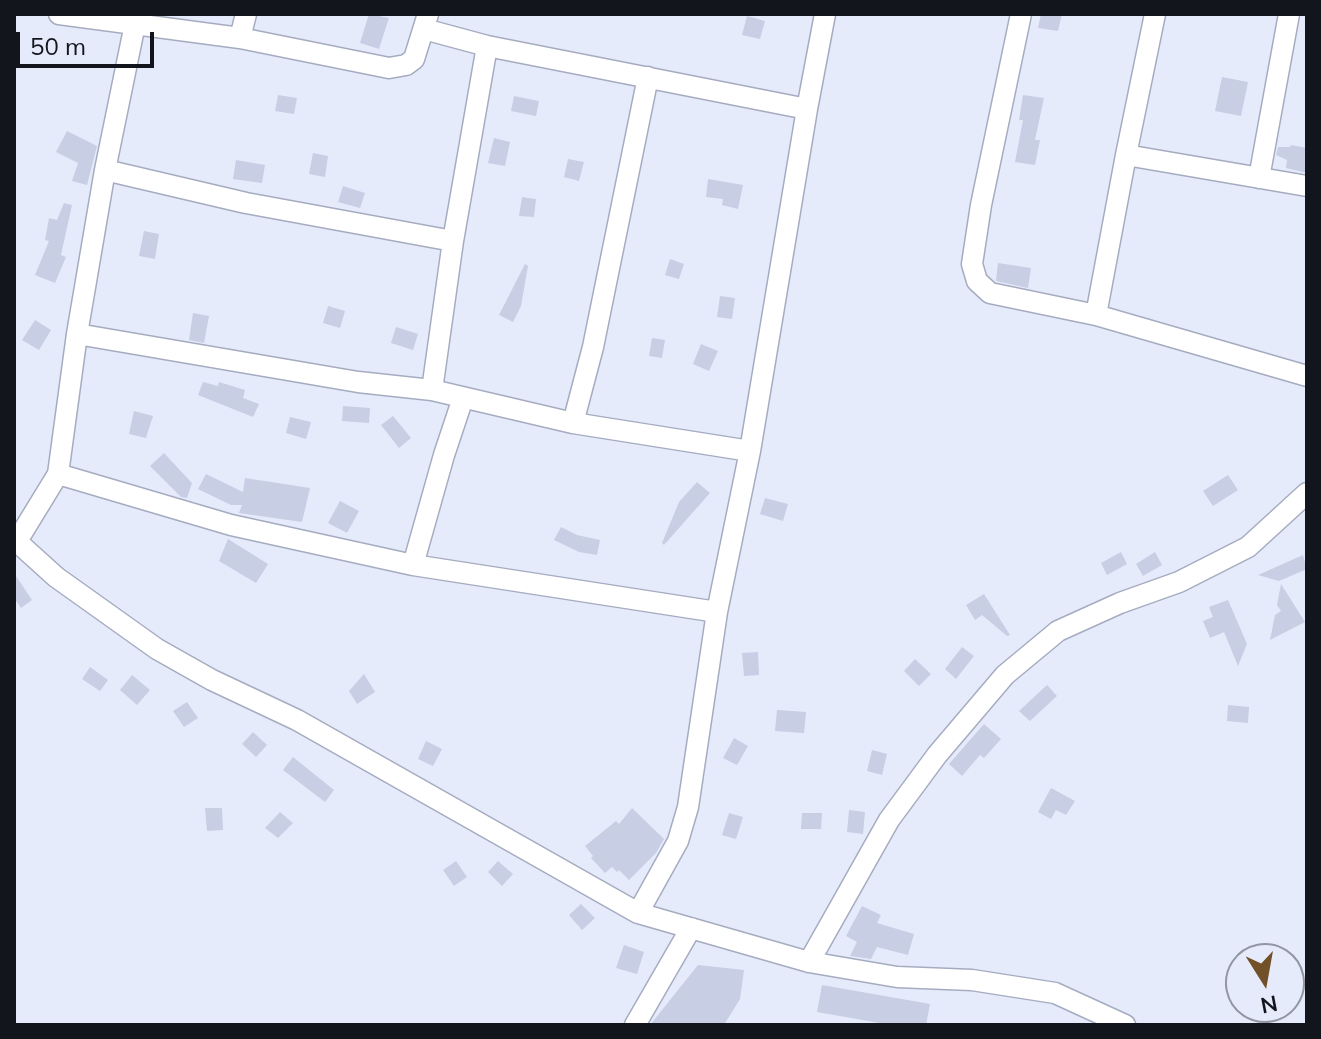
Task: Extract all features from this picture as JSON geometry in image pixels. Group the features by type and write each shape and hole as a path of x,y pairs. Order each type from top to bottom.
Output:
{"street":[{"path":"59,14 240,38 389,68 406,65 414,59 426,22 487,46 807,109"},
{"path":"240,38 246,14"},
{"path":"638,913 678,841 688,807 717,612 750,451 825,14"},
{"path":"1021,14 981,205 972,264 977,281 990,293 1096,315 1307,376"},
{"path":"1096,315 1155,14"},
{"path":"1259,178 1289,14"},
{"path":"135,24 105,170 77,334 58,474 15,540 56,577 157,649 212,680 297,720 638,913 809,962 897,977 972,980 1055,993 1125,1025"},
{"path":"432,390 453,241 487,46"},
{"path":"573,423 593,347 648,77"},
{"path":"1126,155 1307,186"},
{"path":"105,170 246,203 453,241"},
{"path":"77,334 358,382 432,390 573,423 750,451"},
{"path":"413,565 463,398"},
{"path":"58,474 231,525 413,565 717,612"},
{"path":"809,962 889,820 937,755 1005,675 1058,631 1120,603 1179,582 1248,547 1307,493"},
{"path":"635,1025 691,928"}],"building":[{"path":"369,14 389,18 379,49 360,43"},
{"path":"1041,14 1062,14 1058,31 1038,28"},
{"path":"747,16 765,21 760,39 742,35"},
{"path":"1222,77 1248,82 1241,116 1215,111"},
{"path":"278,95 297,98 294,114 275,111"},
{"path":"1023,95 1044,98 1035,140 1040,140 1035,165 1015,162 1023,120 1019,120"},
{"path":"514,96 539,101 536,116 511,111"},
{"path":"67,131 97,146 87,185 72,181 78,163 56,152"},
{"path":"494,138 510,142 505,166 488,163"},
{"path":"1291,145 1307,148 1307,173 1286,168 1287,160 1276,155 1278,147"},
{"path":"313,153 328,156 325,177 309,174"},
{"path":"568,159 584,162 579,181 564,177"},
{"path":"236,160 265,165 262,183 233,179"},
{"path":"708,179 743,185 738,209 722,205 723,199 706,197"},
{"path":"343,186 365,193 360,208 338,202"},
{"path":"522,197 536,199 534,217 519,216"},
{"path":"64,203 72,205 61,255 66,257 55,283 35,275 49,241 45,240 49,218 57,220"},
{"path":"144,231 159,234 155,259 139,256"},
{"path":"670,259 684,264 679,279 665,275"},
{"path":"998,263 1031,268 1028,288 996,281"},
{"path":"525,264 528,266 521,306 513,322 499,315"},
{"path":"720,296 735,298 732,319 717,317"},
{"path":"328,306 345,311 340,328 323,323"},
{"path":"193,313 209,316 204,343 189,340"},
{"path":"35,320 51,330 39,350 22,340"},
{"path":"396,327 418,334 413,350 391,343"},
{"path":"652,338 665,340 662,358 649,356"},
{"path":"701,344 718,351 709,371 693,364"},
{"path":"203,382 218,386 219,382 245,390 243,398 259,404 253,417 198,395"},
{"path":"343,406 370,408 369,423 342,421"},
{"path":"134,411 153,416 146,438 129,434"},
{"path":"393,416 411,438 399,448 381,425"},
{"path":"290,417 311,422 306,439 286,433"},
{"path":"164,453 192,483 187,498 181,497 150,466"},
{"path":"206,474 243,492 245,478 310,488 302,522 239,513 242,505 231,505 198,489"},
{"path":"1228,475 1238,490 1213,506 1203,491"},
{"path":"697,482 710,493 664,545 662,543 679,502"},
{"path":"765,498 788,504 783,521 760,514"},
{"path":"340,501 359,511 347,533 328,523"},
{"path":"561,527 577,535 600,540 597,555 579,552 554,540"},
{"path":"228,539 268,564 256,583 219,561"},
{"path":"1121,552 1127,564 1107,575 1101,563"},
{"path":"1155,552 1162,565 1143,576 1136,564"},
{"path":"1303,555 1307,569 1279,581 1258,575"},
{"path":"14,573 32,600 21,608 14,598"},
{"path":"1281,584 1305,622 1270,640 1275,615 1281,611 1277,605"},
{"path":"984,594 1010,635 1007,636 982,615 975,620 966,605"},
{"path":"1228,600 1247,644 1238,666 1224,632 1210,638 1203,621 1213,617 1209,607"},
{"path":"962,647 974,656 956,679 945,669"},
{"path":"758,652 759,675 744,676 742,653"},
{"path":"915,659 931,674 919,686 904,671"},
{"path":"90,667 108,680 100,691 82,679"},
{"path":"364,674 375,692 357,704 349,691"},
{"path":"132,675 150,690 137,705 120,690"},
{"path":"1047,685 1057,696 1030,721 1019,711"},
{"path":"187,702 198,718 184,727 173,711"},
{"path":"1228,705 1249,707 1248,723 1227,721"},
{"path":"777,710 806,712 804,733 775,731"},
{"path":"984,724 1001,739 984,758 980,755 962,776 949,764"},
{"path":"253,732 267,745 256,757 242,744"},
{"path":"734,738 748,746 737,765 723,758"},
{"path":"426,741 442,749 433,766 418,759"},
{"path":"872,750 887,754 882,775 867,771"},
{"path":"293,757 334,790 325,802 283,770"},
{"path":"1051,788 1075,801 1066,815 1056,810 1051,819 1038,812"},
{"path":"205,808 222,808 223,830 207,831"},
{"path":"632,808 664,839 656,853 629,880 612,867 605,873 585,846 616,821 619,824"},
{"path":"849,810 865,812 863,834 847,832"},
{"path":"280,812 293,823 278,838 265,828"},
{"path":"729,813 743,817 736,839 722,835"},
{"path":"802,813 822,813 821,829 801,829"},
{"path":"456,861 467,877 454,886 443,870"},
{"path":"498,861 513,874 502,886 488,872"},
{"path":"581,904 595,918 582,930 569,915"},
{"path":"862,906 881,915 877,923 914,934 908,955 877,947 871,959 850,956 857,942 846,936"},
{"path":"624,945 644,952 637,974 616,968"},
{"path":"698,965 744,970 740,999 724,1025 650,1025"},
{"path":"822,985 930,1004 926,1025 891,1025 817,1012"}]}
